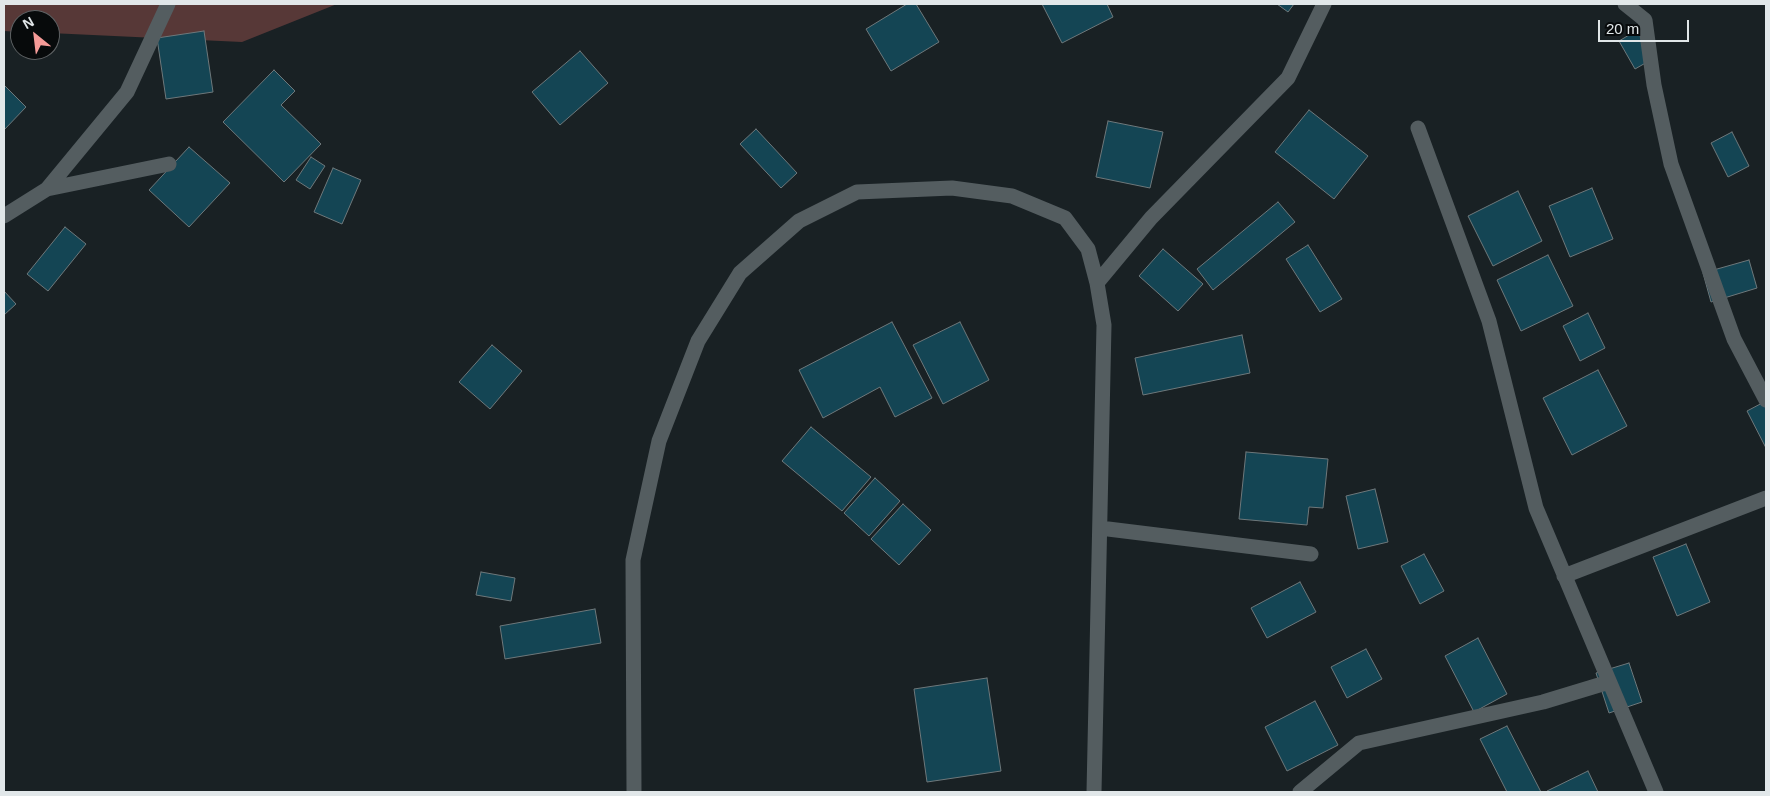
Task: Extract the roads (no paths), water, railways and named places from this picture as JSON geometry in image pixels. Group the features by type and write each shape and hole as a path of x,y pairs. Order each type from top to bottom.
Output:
{"street":[{"path":"4,216 47,189 127,92 168,4"},
{"path":"1097,283 1151,218 1288,78 1324,4"},
{"path":"1625,4 1645,20 1654,85 1671,164 1734,339 1766,400"},
{"path":"1418,128 1489,321 1536,508 1656,792"},
{"path":"47,189 169,164"},
{"path":"634,792 633,560 659,441 698,341 740,273 800,221 857,192 952,188 1012,196 1065,218 1088,249 1097,283 1104,325 1094,792"},
{"path":"1564,576 1766,498"},
{"path":"1100,528 1311,554"},
{"path":"1300,792 1359,744 1542,702 1609,682"}]}
